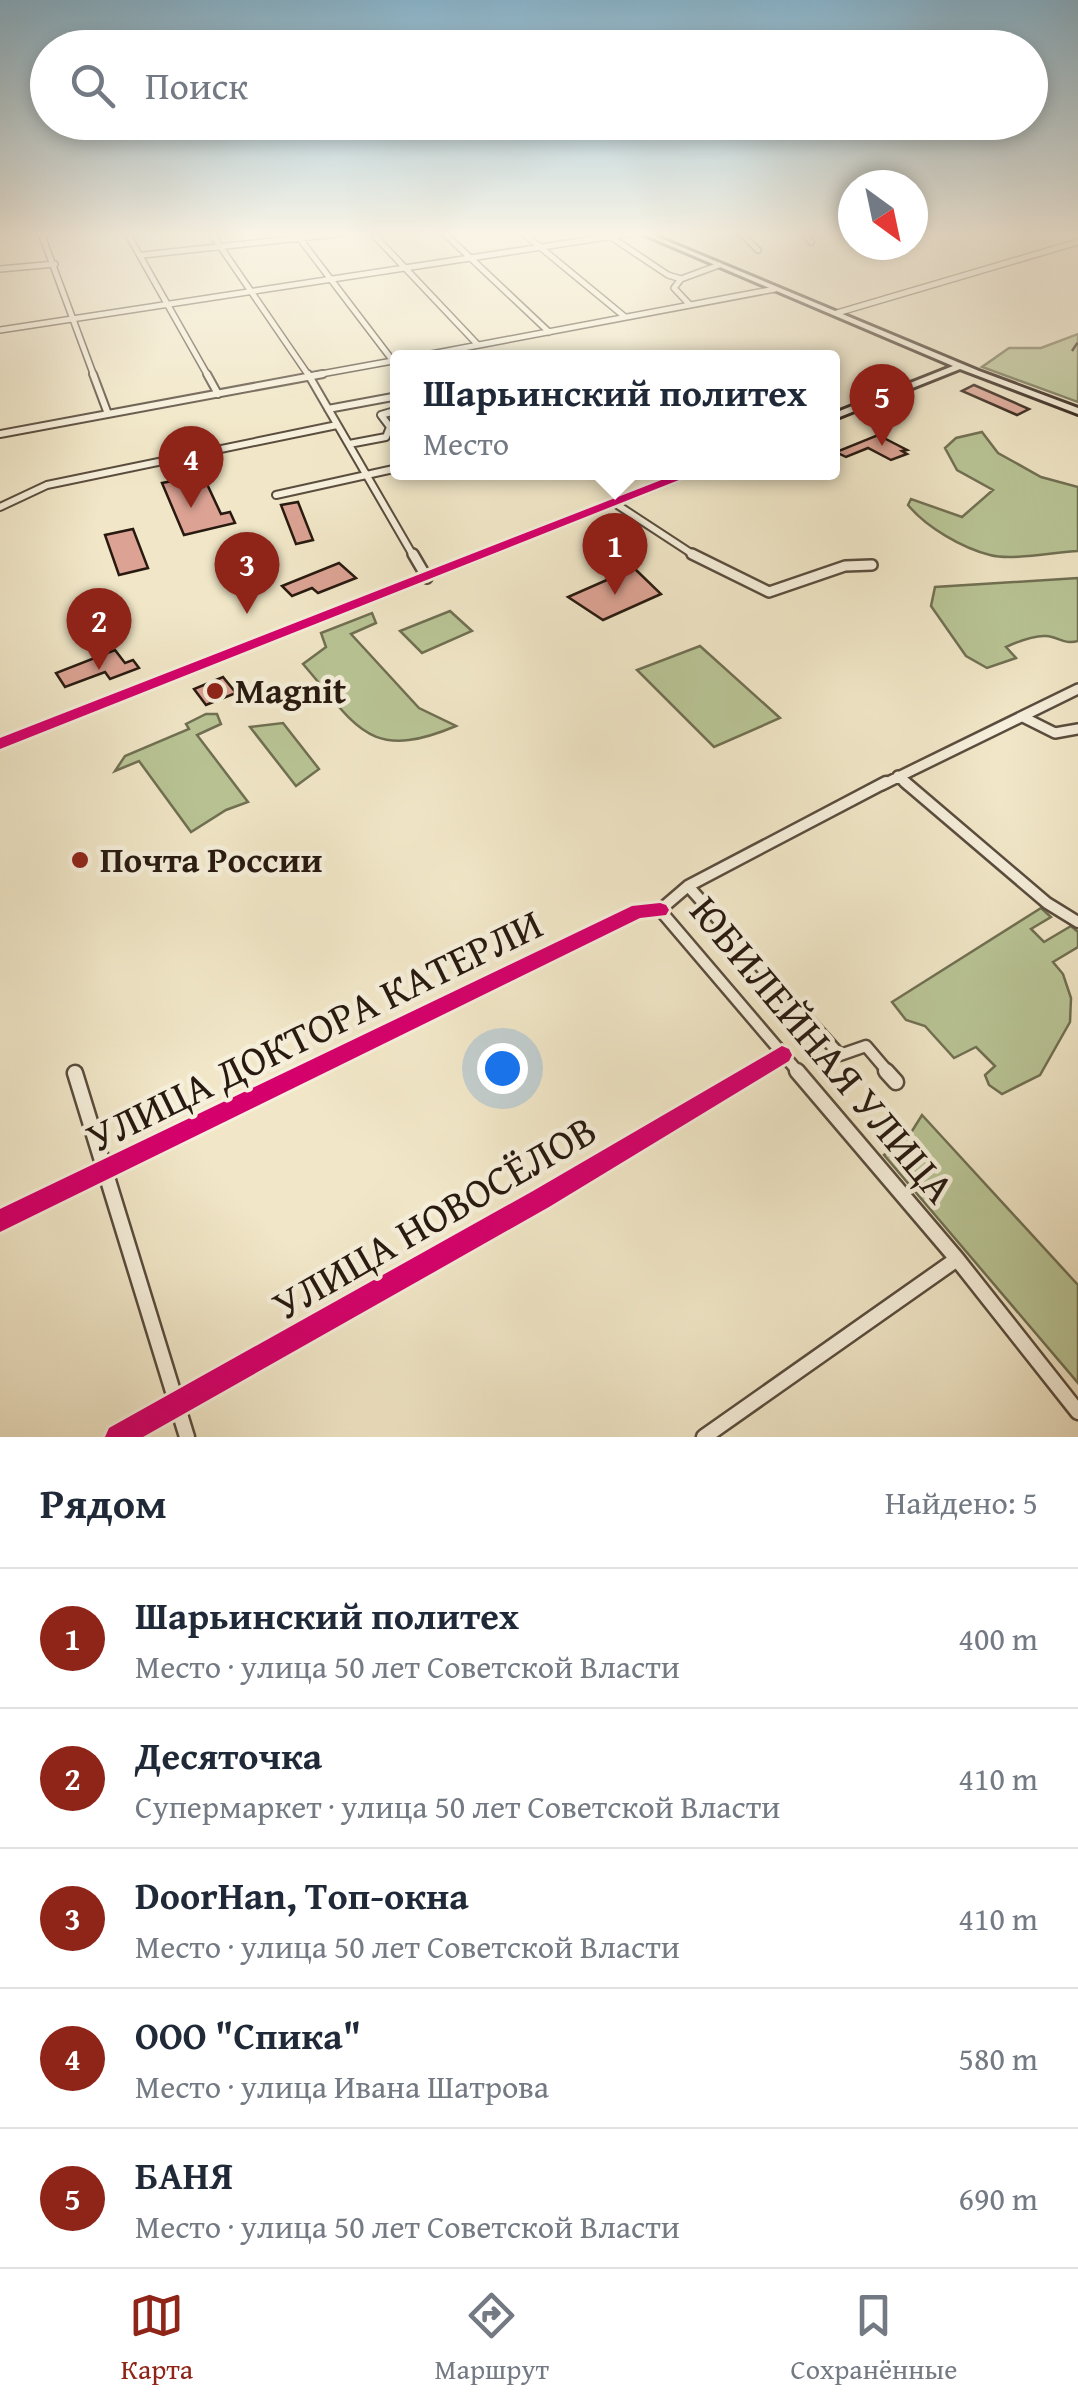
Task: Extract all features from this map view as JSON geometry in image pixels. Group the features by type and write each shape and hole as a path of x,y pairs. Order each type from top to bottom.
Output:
{"street":[{"path":"67,300 108,414"},
{"path":"168,300 218,394"},
{"path":"0,330 208,300"},
{"path":"257,300 309,376 427,578"},
{"path":"347,300 390,354"},
{"path":"435,300 478,345"},
{"path":"516,300 549,332"},
{"path":"605,300 626,317"},
{"path":"685,300 690,305"},
{"path":"452,350 716,300"},
{"path":"804,300 1078,411"},
{"path":"837,313 881,300"},
{"path":"0,434 390,361"},
{"path":"840,413 960,366"},
{"path":"328,410 390,398"},
{"path":"386,437 390,428 381,415 390,412"},
{"path":"0,507 47,486 338,424"},
{"path":"349,444 390,436"},
{"path":"276,494 390,470"},
{"path":"0,744 674,480"},
{"path":"616,504 757,592 786,588 854,562 872,565"},
{"name":"ЮБИЛЕЙНАЯ УЛИЦА","path":"1078,690 898,776 688,886 660,910 957,1259 1078,1412"},
{"path":"1023,716 1055,733 1078,730"},
{"path":"898,776 1046,903 1078,922"},
{"path":"688,886 840,1055 866,1046 896,1082"},
{"name":"УЛИЦА ДОКТОРА КАТЕРЛИ","path":"0,1221 638,911 660,910"},
{"name":"УЛИЦА НОВОСЁЛОВ","path":"118,1437 540,1199 782,1054"},
{"path":"75,1073 187,1437"},
{"path":"704,1437 957,1259"}],"green space":[{"path":"1078,334 1078,402 982,367 1009,348 1041,348"},
{"path":"982,432 998,453 1041,477 1078,487 1078,551 1021,557 990,555 945,536 908,505 911,499 962,517 993,490 957,470 945,448 956,438"},
{"path":"1078,578 1078,641 1046,636 1026,639 1006,647 1016,658 987,668 966,656 931,606 935,587"},
{"path":"450,611 472,631 422,653 400,631"},
{"path":"372,613 376,623 351,634 419,708 456,726 426,737 383,739 352,721 303,664 326,647 321,633"},
{"path":"700,646 780,718 714,747 637,670"},
{"path":"206,714 217,714 221,724 197,735 248,802 226,810 191,832 139,761 115,771 125,756 189,729 186,724"},
{"path":"283,723 319,769 296,786 250,727"},
{"path":"1041,908 1051,917 1031,929 1044,942 1071,926 1078,932 1078,947 1053,962 1063,974 1071,998 1070,1022 1040,1075 1002,1094 989,1085 985,1075 995,1066 976,1047 954,1058 925,1026 906,1020 892,1002"},
{"path":"922,1115 1078,1285 1078,1383 884,1155 907,1139"}],"building":[{"path":"974,385 1029,409 1017,415 962,391"},
{"path":"878,435 907,450 902,451 907,454 891,460 868,448 846,457 840,450"},
{"path":"188,478 191,485 206,482 221,514 230,512 235,523 184,535 162,483"},
{"path":"298,502 313,540 296,544 281,505"},
{"path":"133,529 148,568 119,575 105,535"},
{"path":"339,563 356,578 318,593 312,588 292,596 282,586"},
{"path":"634,568 661,594 603,620 568,597"},
{"path":"115,650 125,663 133,660 139,668 110,679 105,672 65,687 56,673"},
{"name":"Magnit","path":"223,677 236,693 206,705 194,689"}],"railway":[{"path":"1072,351 1078,342"}],"cycle path":[{"path":"0,744 674,480"},
{"path":"0,1221 638,911 660,910"},
{"path":"118,1437 541,1199 782,1055"}],"place":[{"name":"БАНЯ","path":"882,446"},
{"name":"ООО \"Спика\"","path":"191,508"},
{"name":"Шарьинский политех","path":"615,595"},
{"name":"DoorHan, Топ-окна","path":"247,614"},
{"name":"Десяточка","path":"99,670"},
{"name":"Magnit","path":"215,691"},
{"name":"Почта России","path":"80,860"}]}
